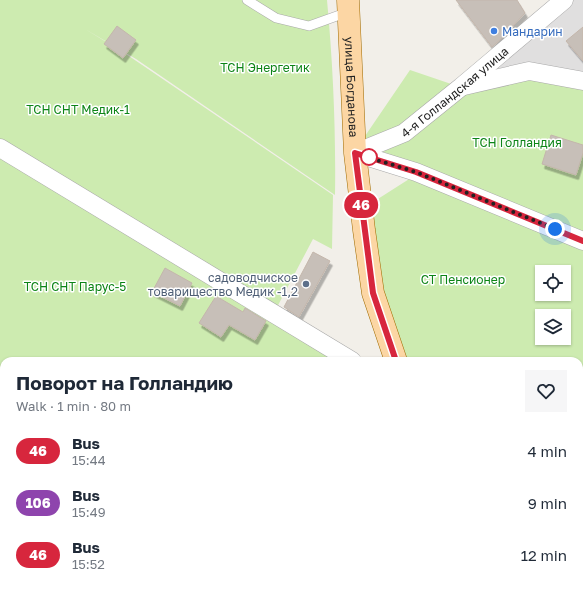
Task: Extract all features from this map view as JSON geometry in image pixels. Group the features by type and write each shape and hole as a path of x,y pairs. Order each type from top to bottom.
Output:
{"main road":[{"name":"улица Богданова","path":"348,6 355,153 373,293 395,357"}],"street":[{"name":"4-я Голландская улица","path":"355,153 404,133 461,87 548,7 564,0"},
{"path":"461,87 529,71 583,82"},
{"path":"0,148 345,357"},
{"path":"355,153 416,172 583,241"}],"lane":[{"path":"247,0 276,18 309,26 348,6"}],"shaded area":[{"path":"571,0 583,0 583,78 480,78"}],"green space":[{"name":"ТСН СНТ Медик-1","path":"0,0 327,0 334,98 335,195 136,59 85,29 126,54 333,195 332,249 313,239 275,311 0,144"},
{"name":"ТСН Голландия","path":"410,70 463,88 528,73 583,83 583,238 416,172 363,139"},
{"name":"ТСН СНТ Парус-5","path":"0,151 335,357 0,357"},
{"name":"СТ Пенсионер","path":"417,174 583,241 583,357 407,357 380,283 370,204"}],"building":[{"name":"Мандарин","path":"456,0 517,0 525,13 492,47"},
{"path":"117,26 136,40 123,58 104,44"},
{"path":"583,27 583,61 566,41"},
{"path":"551,135 583,145 583,153 576,175 542,164"},
{"name":"садоводчиское товарищество Медик -1,2","path":"313,252 330,261 299,317 284,307"},
{"path":"165,268 192,283 180,306 152,292"},
{"path":"216,296 243,312 245,308 266,321 255,340 229,325 221,337 199,323"}],"bus line":[{"name":"46","path":"395,357 373,293 355,153 416,172 583,241"}],"place":[{"name":"Мандарин","path":"494,31"},
{"name":"садоводчиское товарищество Медик -1,2","path":"306,284"}],"route":[{"path":"369,157 367,157 416,172 555,229"}],"park label":[{"name":"ТСН Энергетик","path":"265,67"}]}
